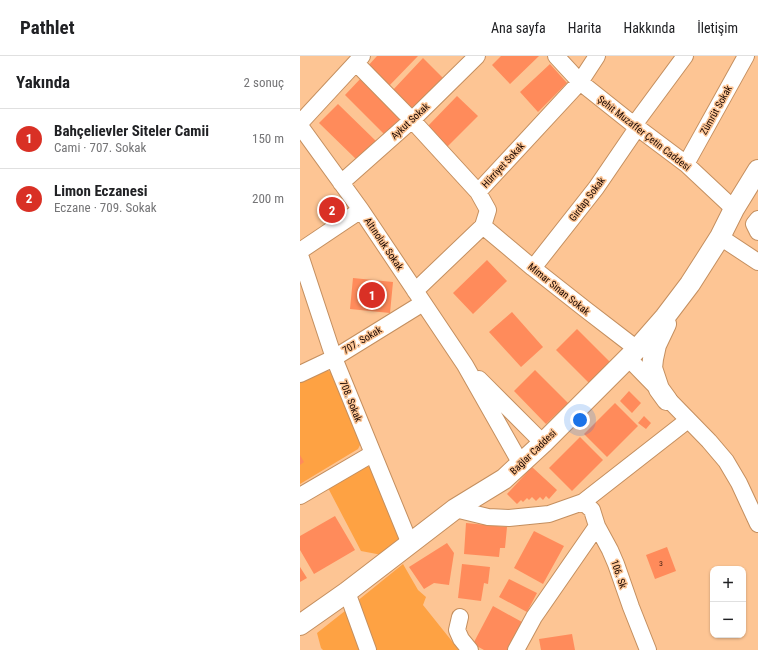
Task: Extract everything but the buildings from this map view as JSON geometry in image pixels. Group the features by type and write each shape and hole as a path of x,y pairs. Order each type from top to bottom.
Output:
{"main road":[{"name":"Bağlar Caddesi","path":"300,625 347,592 455,510 504,480 543,443 632,353 672,307 690,284 720,237 734,209 758,170"},
{"path":"668,400 659,389 652,368 656,345 672,307"}],"street":[{"name":"Aykut Sokak","path":"341,183 412,120 477,56"},
{"name":"Şehit Muzaffer Çetin Caddesi","path":"556,56 580,82 636,127 686,164 734,209"},
{"name":"Hürriyet Sokak","path":"483,226 488,210 478,192 580,82 597,56"},
{"name":"Girdap Sokak","path":"533,268 596,188 685,56"},
{"name":"Zümrüt Sokak","path":"686,164 746,56"},
{"path":"300,123 359,60 478,192"},
{"name":"Altınoluk Sokak","path":"300,126 361,210 465,365 521,464"},
{"path":"300,251 361,210"},
{"path":"758,219 754,224 758,232"},
{"path":"419,297 483,226"},
{"name":"Mimar Sinan Sokak","path":"483,226 585,309 632,353 668,400 709,441 726,461 739,483 758,524"},
{"path":"720,237 758,262"},
{"name":"708. Sokak","path":"300,256 334,358 410,544"},
{"name":"707. Sokak","path":"300,374 334,358 419,297"},
{"name":"Altınoluk Sokak","path":"465,365 543,443"},
{"path":"455,510 488,517 509,518 549,514 583,502 688,420"},
{"path":"300,496 372,454"},
{"name":"106. Sk","path":"583,502 592,510 597,526 610,550 648,650"},
{"path":"516,650 534,617 597,526"},
{"path":"347,592 368,650"},
{"path":"460,617 457,630 461,639 470,650"}],"shaded area":[{"path":"318,367 331,372 361,443 358,449 300,484 300,377"},
{"path":"359,466 370,467 400,532 399,542 382,555 361,551 327,486"},
{"path":"403,564 418,590 426,597 423,605 459,650 372,650 356,602"},
{"path":"350,607 366,650 323,650 321,648 317,633"}],"place":[{"name":"Limon Eczanesi","path":"332,210"},
{"name":"Bahçelievler Siteler Camii","path":"372,295"}]}
